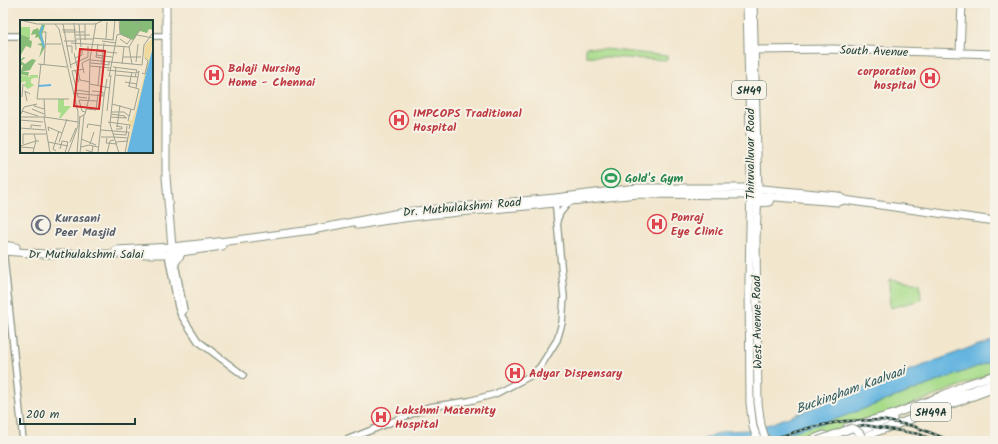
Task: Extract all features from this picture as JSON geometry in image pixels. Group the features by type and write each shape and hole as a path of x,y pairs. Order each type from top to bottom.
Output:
{"main road":[{"path":"166,3 166,177 170,251"},
{"name":"Thiruvalluvar Road","path":"747,3 755,194 750,208"},
{"name":"SH49","path":"753,3 755,194"},
{"path":"960,53 962,3"},
{"name":"South Avenue","path":"754,50 832,49 995,54"},
{"name":"Dr. Muthulakshmi Road","path":"170,251 317,231 405,217 555,201 637,188 755,194"},
{"name":"Dr. Muthulakshmi Road","path":"555,201 569,202 624,194 755,194"},
{"path":"755,194 769,202 771,197 838,202 844,200"},
{"path":"755,194 838,196 844,200 995,221"},
{"name":"West Avenue Road","path":"755,194 758,403 765,440"},
{"name":"West Avenue Road","path":"750,208 750,403 752,427 758,441"},
{"name":"Dr. Muthulakshmi Road","path":"170,251 182,252 201,248 305,236 317,231"},
{"name":"Dr Muthulakshmi Salai","path":"3,246 16,247"},
{"name":"Dr Muthulakshmi Salai","path":"116,250 170,251"},
{"name":"Dr Muthulakshmi Salai","path":"3,251 45,254 170,251"},
{"path":"175,263 182,252"},
{"path":"831,441 940,399 967,384 995,375"},
{"name":"SH49A","path":"963,397 995,382"},
{"name":"SH49A","path":"865,438 951,401 995,388"},
{"path":"808,441 848,427 940,399"},
{"name":"SH49A","path":"940,399 951,401"},
{"path":"817,441 849,429 856,430 865,438"},
{"path":"852,441 865,438"},
{"path":"857,441 865,438"}],"street":[{"path":"3,36 20,36"},
{"path":"153,36 166,36"},
{"path":"344,441 429,407 469,401 495,394 530,376 540,367 557,340 562,323 564,297 555,201"},
{"path":"557,221 560,213 569,202"},
{"path":"3,246 23,441"},
{"path":"170,251 175,263 181,307"},
{"path":"170,251 181,307 184,310 181,315 198,341 243,375"}],"green space":[{"path":"586,47 667,56 667,60 586,56"},
{"path":"889,279 920,283 921,300 890,308"},
{"path":"995,360 995,372 932,397 811,441 770,441 769,438 839,418"}],"water":[{"path":"995,338 995,360 839,418 761,441 753,441 742,438 729,438 722,441 699,441 725,431 746,430 770,424"}],"railway":[{"path":"765,441 812,427 844,421 882,420 913,426 952,441"},
{"path":"858,426 864,425 919,434 936,441"}],"place":[{"name":"Balaji Nursing Home - Chennai","path":"214,75"},
{"name":"corporation hospital","path":"930,78"},
{"name":"IMPCOPS Traditional Hospital","path":"399,120"},
{"name":"Gold's Gym","path":"611,178"},
{"name":"Ponraj Eye Clinic","path":"657,224"},
{"name":"Kurasani Peer Masjid","path":"41,225"},
{"name":"Adyar Dispensary","path":"515,373"},
{"name":"Lakshmi Maternity Hospital","path":"381,417"}],"water label":[{"name":"Buckingham Kaalvaai","path":"850,389"}]}
